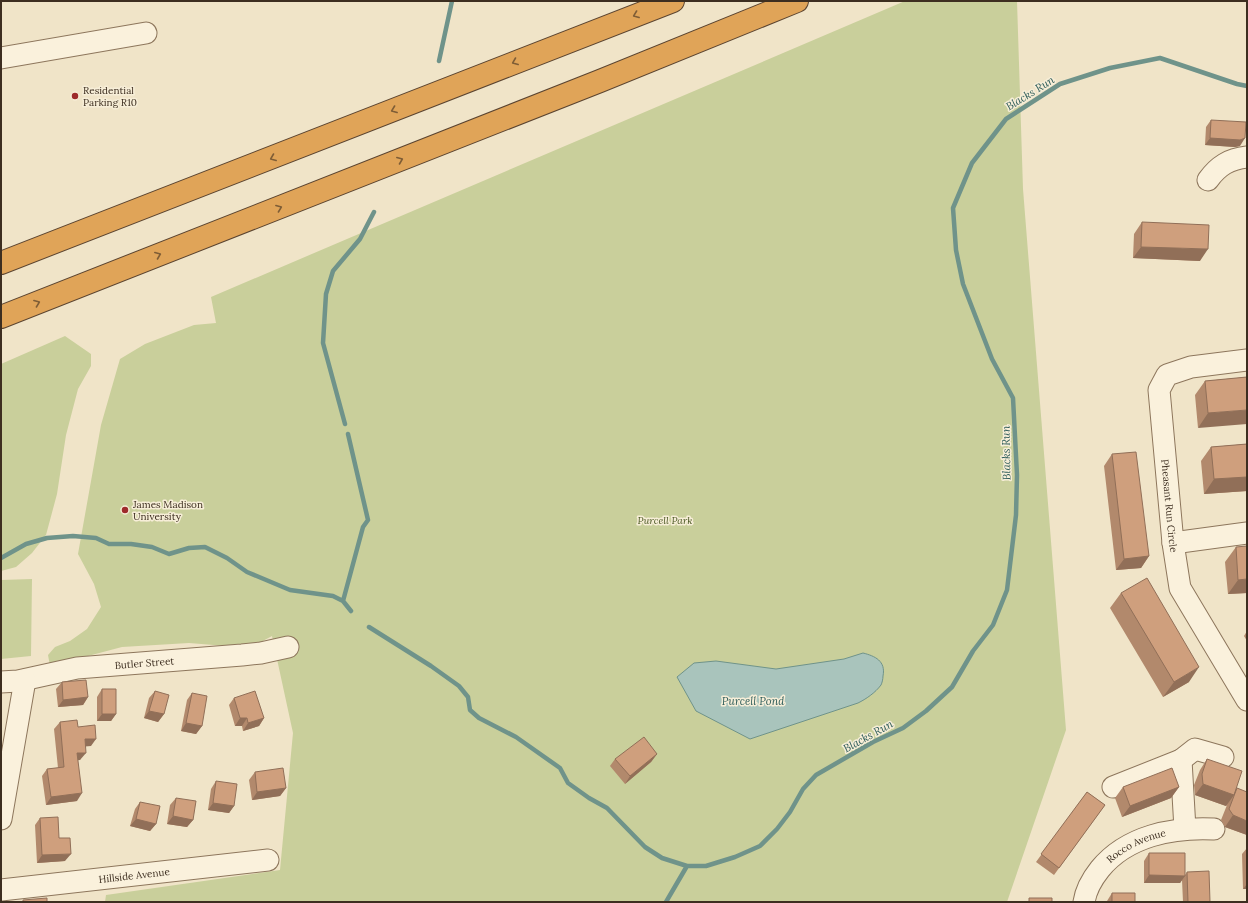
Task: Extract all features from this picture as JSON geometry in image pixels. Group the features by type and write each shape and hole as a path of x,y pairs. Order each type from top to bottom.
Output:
{"highway":[{"path":"1,263 673,1"},
{"path":"1,317 593,84 797,1"}],"street":[{"path":"1,58 146,33"},
{"path":"1208,180 1218,168 1232,160 1247,157"},
{"name":"Pheasant Run Circle","path":"1247,360 1191,367 1167,375 1159,390 1173,542 1180,588 1247,700"},
{"path":"1173,542 1247,533"},
{"name":"Butler Street","path":"1,682 25,680 77,668 242,655 288,647"},
{"path":"1,819 25,680"},
{"path":"1113,787 1181,760 1195,750 1223,757"},
{"path":"1181,760 1185,829"},
{"name":"Rocco Avenue","path":"1084,902 1093,878 1102,866 1129,845 1149,836 1165,832 1185,829 1214,829"},
{"name":"Hillside Avenue","path":"1,890 268,860"}],"green space":[{"name":"Purcell Park","path":"905,1 1017,1 1023,189 1066,730 1007,902 105,902 106,895 280,870 293,733 272,636 250,648 189,643 122,647 50,666 48,655 55,647 70,641 87,629 101,607 94,584 78,554 101,425 120,359 145,344 194,325 216,323 211,297"},
{"path":"65,336 91,354 91,366 78,389 66,435 57,494 46,535 32,553 16,567 1,571 1,364"},
{"path":"32,579 31,656 1,659 1,580"}],"water":[{"name":"Purcell Pond","path":"863,653 879,660 883,666 883,680 876,691 870,696 858,703 750,739 696,711 677,677 694,663 716,661 776,669 844,659"}],"building":[{"path":"1211,120 1246,122 1245,138 1240,140 1210,138"},
{"path":"1142,222 1209,225 1208,249 1141,247"},
{"path":"1247,377 1247,410 1208,413 1205,381"},
{"path":"1247,444 1247,477 1214,479 1211,447"},
{"path":"1136,452 1149,556 1124,559 1112,454"},
{"path":"1247,546 1247,579 1238,580 1236,547"},
{"path":"1147,578 1199,667 1174,682 1121,593"},
{"path":"86,680 88,697 63,700 62,682"},
{"path":"102,689 116,689 116,714 102,714"},
{"path":"155,691 169,695 164,714 149,711"},
{"path":"255,691 264,718 248,723 247,718 240,718 234,698"},
{"path":"192,693 207,696 202,726 186,723"},
{"path":"77,720 78,727 95,725 96,739 85,739 86,753 77,753 82,793 51,797 47,769 64,767 60,722"},
{"path":"644,737 657,754 630,776 615,759"},
{"path":"1207,759 1242,771 1234,795 1203,784 1202,774"},
{"path":"283,768 286,788 257,792 255,772"},
{"path":"1172,768 1179,787 1130,806 1123,787"},
{"path":"216,781 237,784 234,806 213,803"},
{"path":"1237,788 1247,792 1247,821 1233,815 1229,809"},
{"path":"1087,792 1105,805 1059,868 1041,854"},
{"path":"176,798 196,801 193,820 173,816"},
{"path":"140,802 160,806 156,824 136,819"},
{"path":"58,817 59,838 70,838 71,854 42,855 40,818"},
{"path":"1149,853 1185,853 1185,876 1149,875"},
{"path":"1209,871 1210,902 1188,902 1187,872"},
{"path":"1112,893 1135,893 1135,902 1112,902"},
{"path":"47,898 47,902 23,902 23,900"},
{"path":"1029,898 1052,898 1052,902 1029,902"}],"waterway":[{"path":"439,61 452,1"},
{"name":"Blacks Run","path":"666,902 687,866 706,866 735,857 760,846 777,829 790,812 803,789 816,775 873,742 903,728 926,711 952,687 973,651 993,625 1007,590 1016,515 1017,475 1013,398 992,359 963,284 956,250 953,208 972,163 1006,119 1060,84 1110,68 1160,58 1247,86"},
{"path":"345,424 323,343 326,294 333,271 360,239 374,212"},
{"path":"343,601 363,527 368,520 348,434"},
{"path":"1,558 26,544 47,538 73,536 96,538 109,544 131,544 152,547 169,554 189,548 205,547 227,558 247,572 290,590 333,596 343,601 351,611"},
{"path":"369,627 431,666 459,686 468,697 470,710 479,718 516,737 560,768 568,783 589,798 607,808 645,847 662,858 687,866"}],"place":[{"name":"Residential Parking R10","path":"75,96"},
{"name":"James Madison University","path":"125,510"}]}
